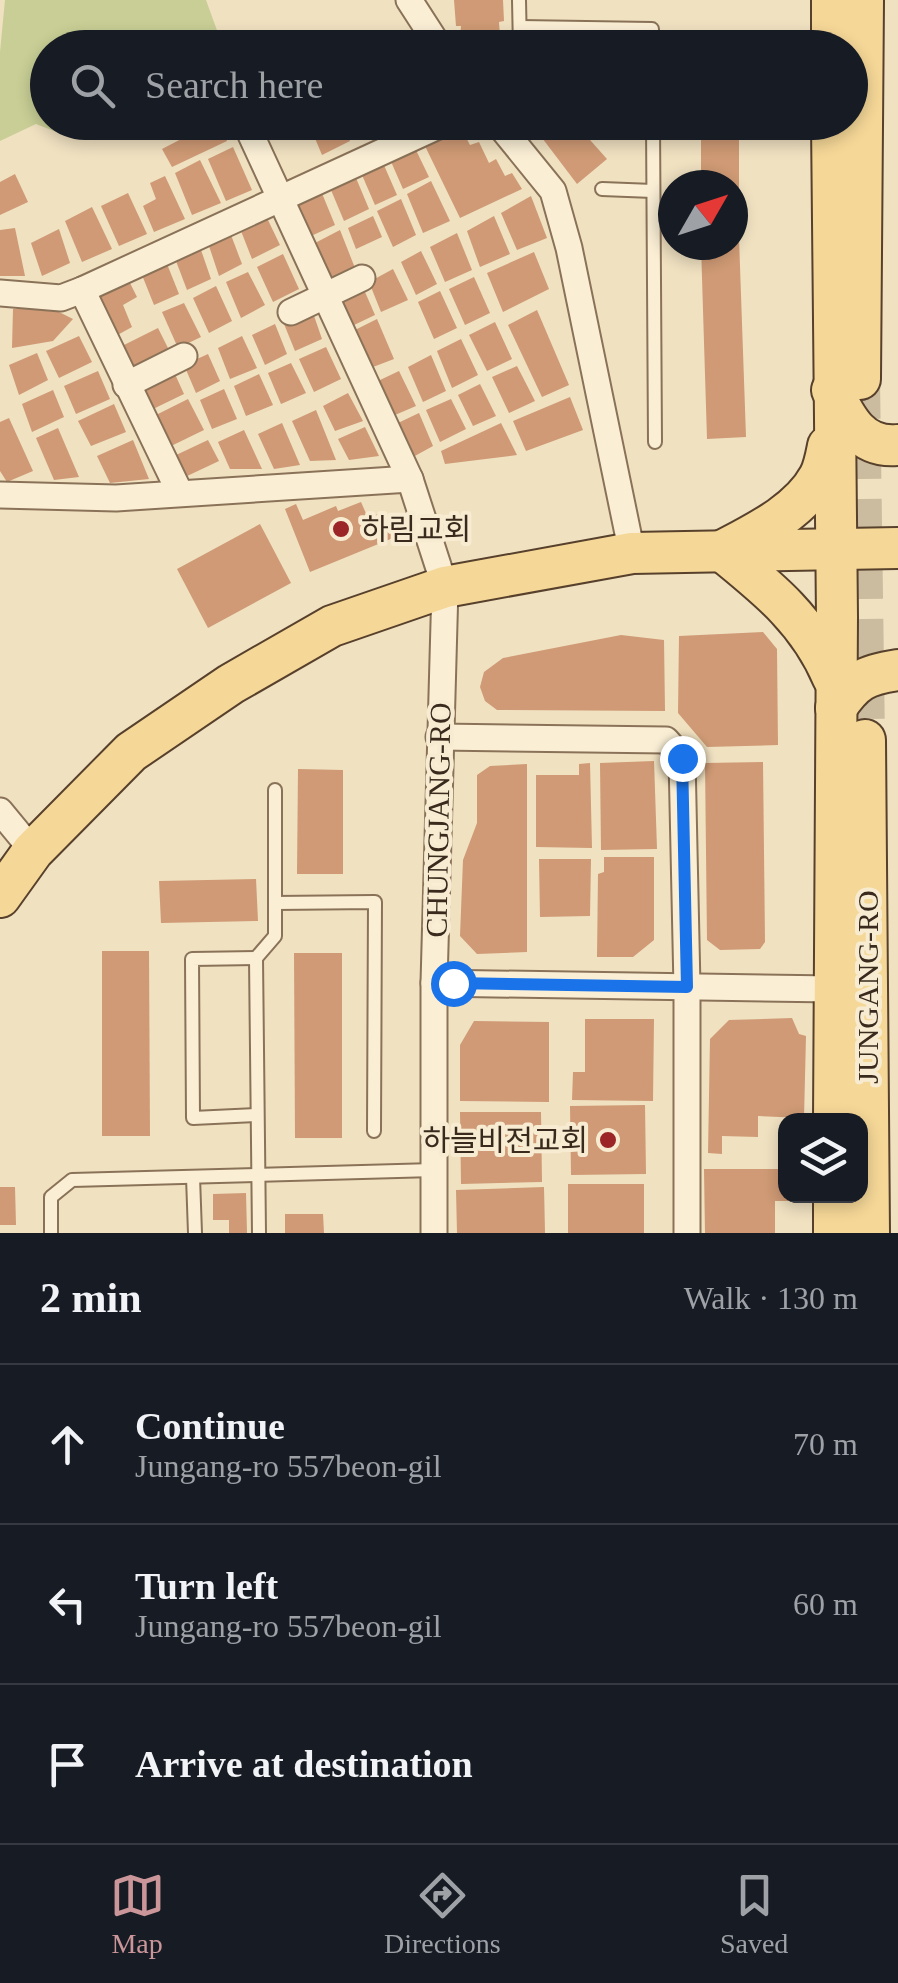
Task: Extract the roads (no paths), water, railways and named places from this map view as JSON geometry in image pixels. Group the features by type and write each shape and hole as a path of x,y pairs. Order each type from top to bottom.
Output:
{"main road":[{"path":"832,0 832,30"},
{"path":"862,30 863,0"},
{"path":"833,140 849,424 871,443 898,445"},
{"path":"722,551 764,530 804,496 820,476 846,384 857,140"},
{"path":"833,431 834,1113"},
{"path":"0,897 33,851 131,752 231,684 332,626 445,586 632,553 898,548"},
{"path":"722,551 783,600 802,622 822,651 836,697"},
{"path":"836,697 872,674 898,670"},
{"name":"JUNGANG-RO","path":"865,740 868,1233"},
{"path":"834,1203 834,1233"}],"street":[{"path":"409,0 428,30"},
{"path":"254,140 410,479 445,586"},
{"path":"0,293 61,298 408,140"},
{"path":"512,140 553,191 569,248 632,553"},
{"path":"291,312 362,278"},
{"path":"82,290 180,493"},
{"path":"126,385 184,356"},
{"path":"0,494 116,498 410,479"},
{"name":"CHUNGJANG-RO","path":"434,1233 434,983 445,586"},
{"path":"440,737 666,740 682,758 687,987 686,1233"},
{"path":"0,811 33,851"},
{"path":"434,983 834,989"}],"lane":[{"path":"519,0 520,27 652,30"},
{"path":"653,140 655,442"},
{"path":"602,189 653,191"},
{"path":"259,1233 256,958 275,936 275,790"},
{"path":"275,904 375,902 374,1131"},
{"path":"256,958 192,959 193,1118 258,1115"},
{"path":"51,1233 51,1197 72,1180 434,1170"},
{"path":"193,1177 194,1233"}],"tunnel":[{"path":"860,379 865,740"}],"place":[{"name":"하림교회","path":"341,529"},
{"name":"하늘비전교회","path":"608,1140"}]}
